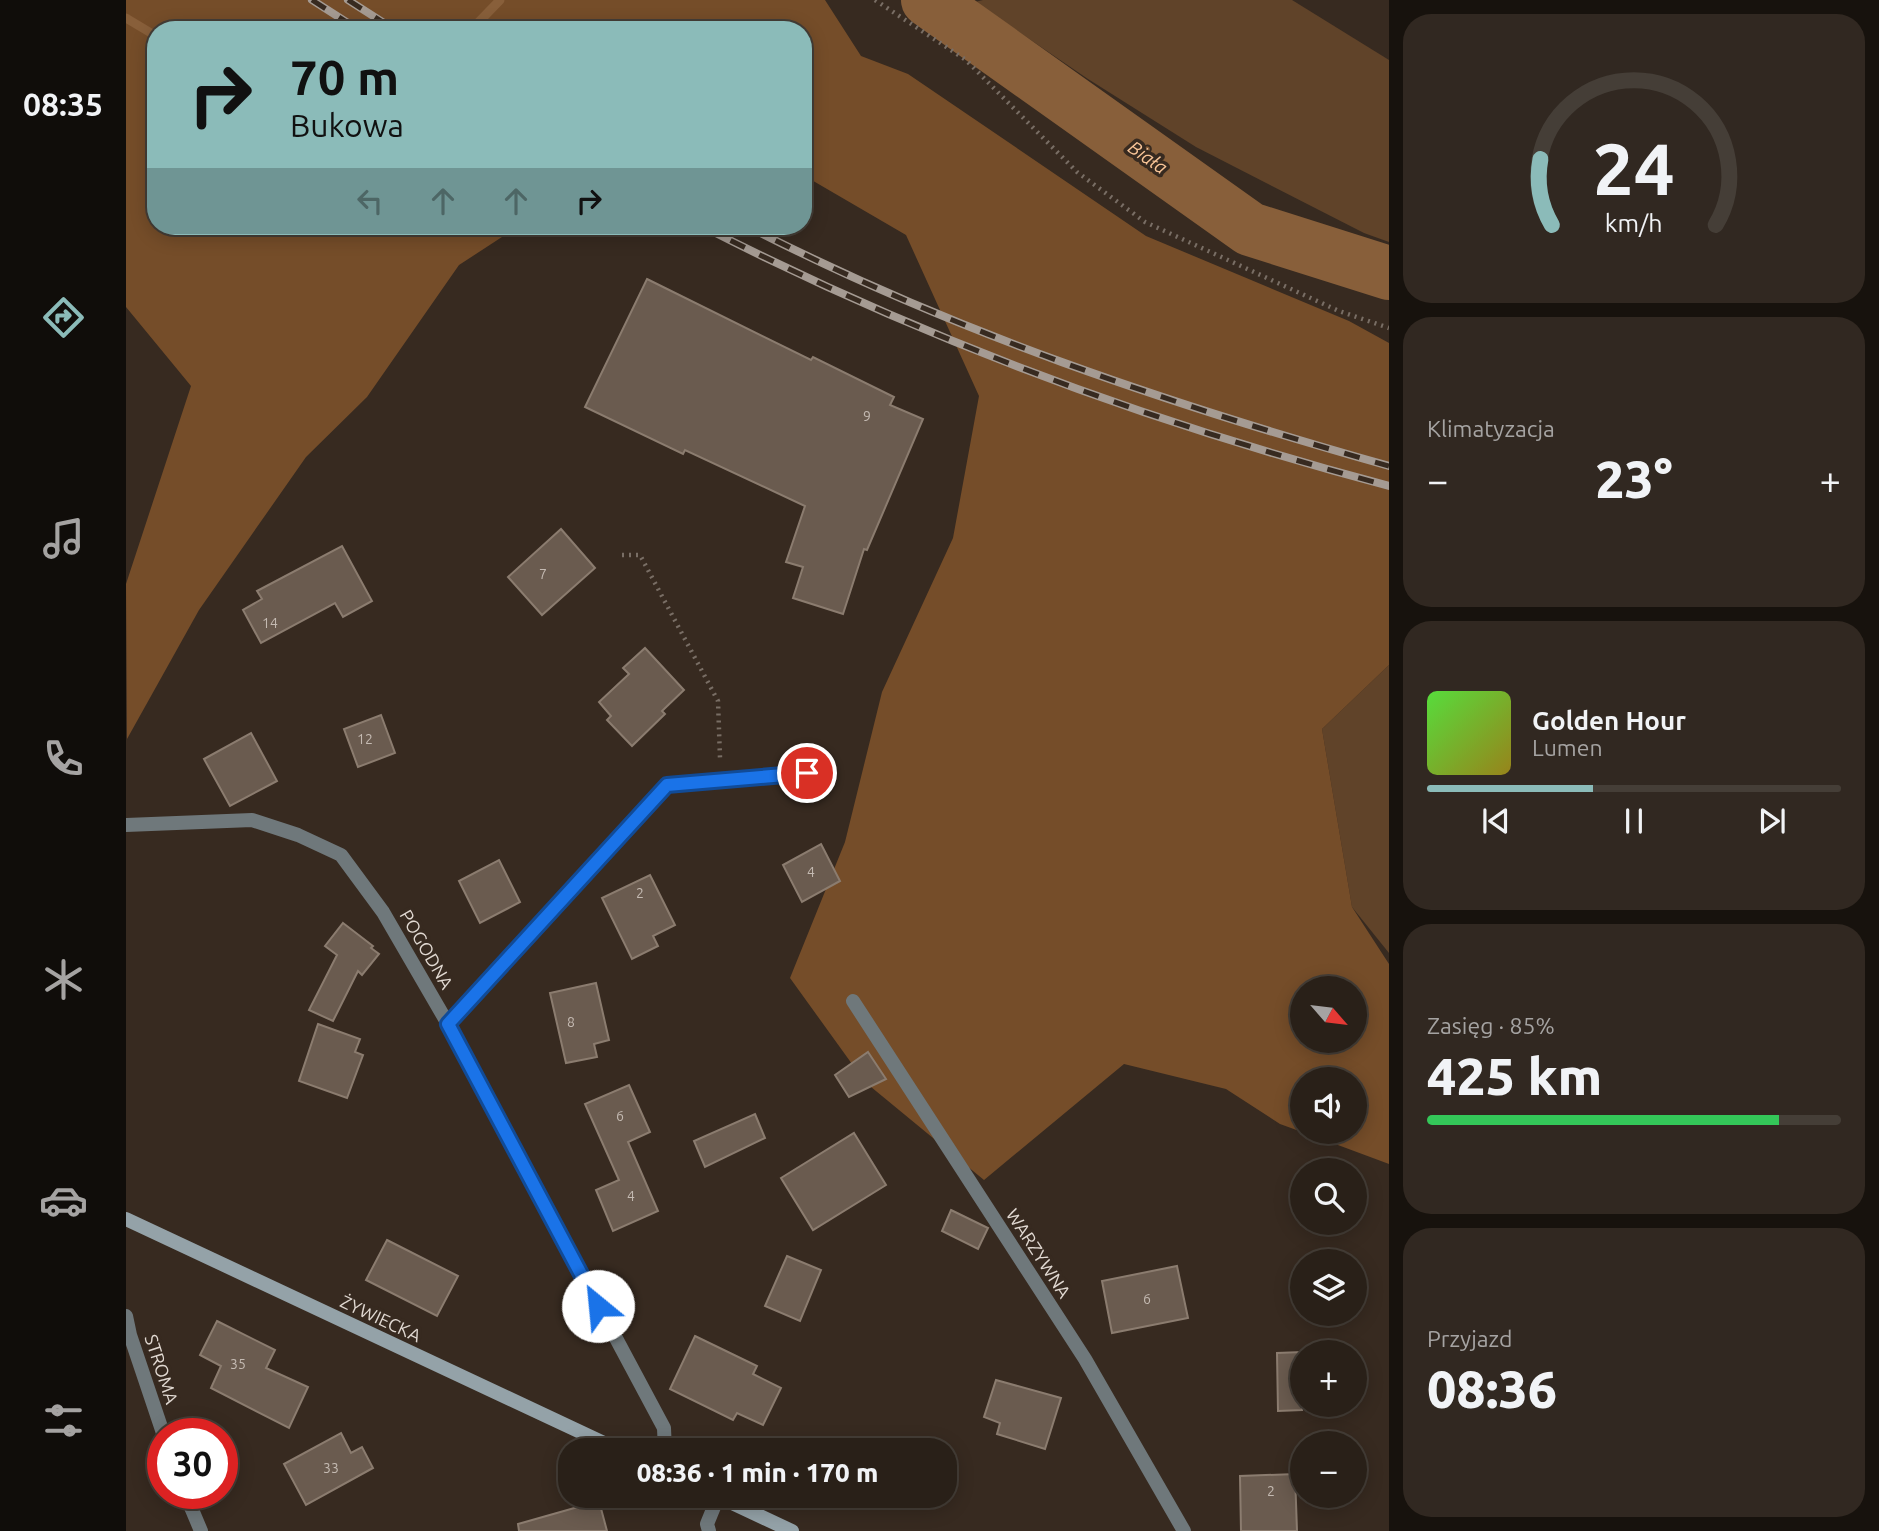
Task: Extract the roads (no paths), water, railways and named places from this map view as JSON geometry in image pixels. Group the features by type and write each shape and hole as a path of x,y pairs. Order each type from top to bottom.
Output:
{"main road":[{"name":"ŻYWIECKA","path":"126,1219 593,1438"},
{"path":"741,1508 792,1531"}],"street":[{"path":"448,1024 667,785 807,773"},
{"name":"POGODNA","path":"126,825 252,821 298,835 341,855 383,912 448,1024 664,1428 664,1438"},
{"name":"WARZYWNA","path":"853,1001 1085,1359 1184,1531"},
{"name":"STROMA","path":"126,1316 158,1418"},
{"path":"709,1531 707,1524 713,1508"},
{"path":"192,1509 201,1531"}],"waterway":[{"path":"480,21 500,0"},
{"name":"Biała","path":"928,0 1250,229 1389,273"},
{"path":"126,18 147,31"}],"railway":[{"path":"312,0 345,21"},
{"path":"348,0 381,21"},
{"path":"720,235 868,305 1038,374 1212,435 1389,486"},
{"path":"765,235 902,299 1062,362 1143,391 1389,466"}]}
